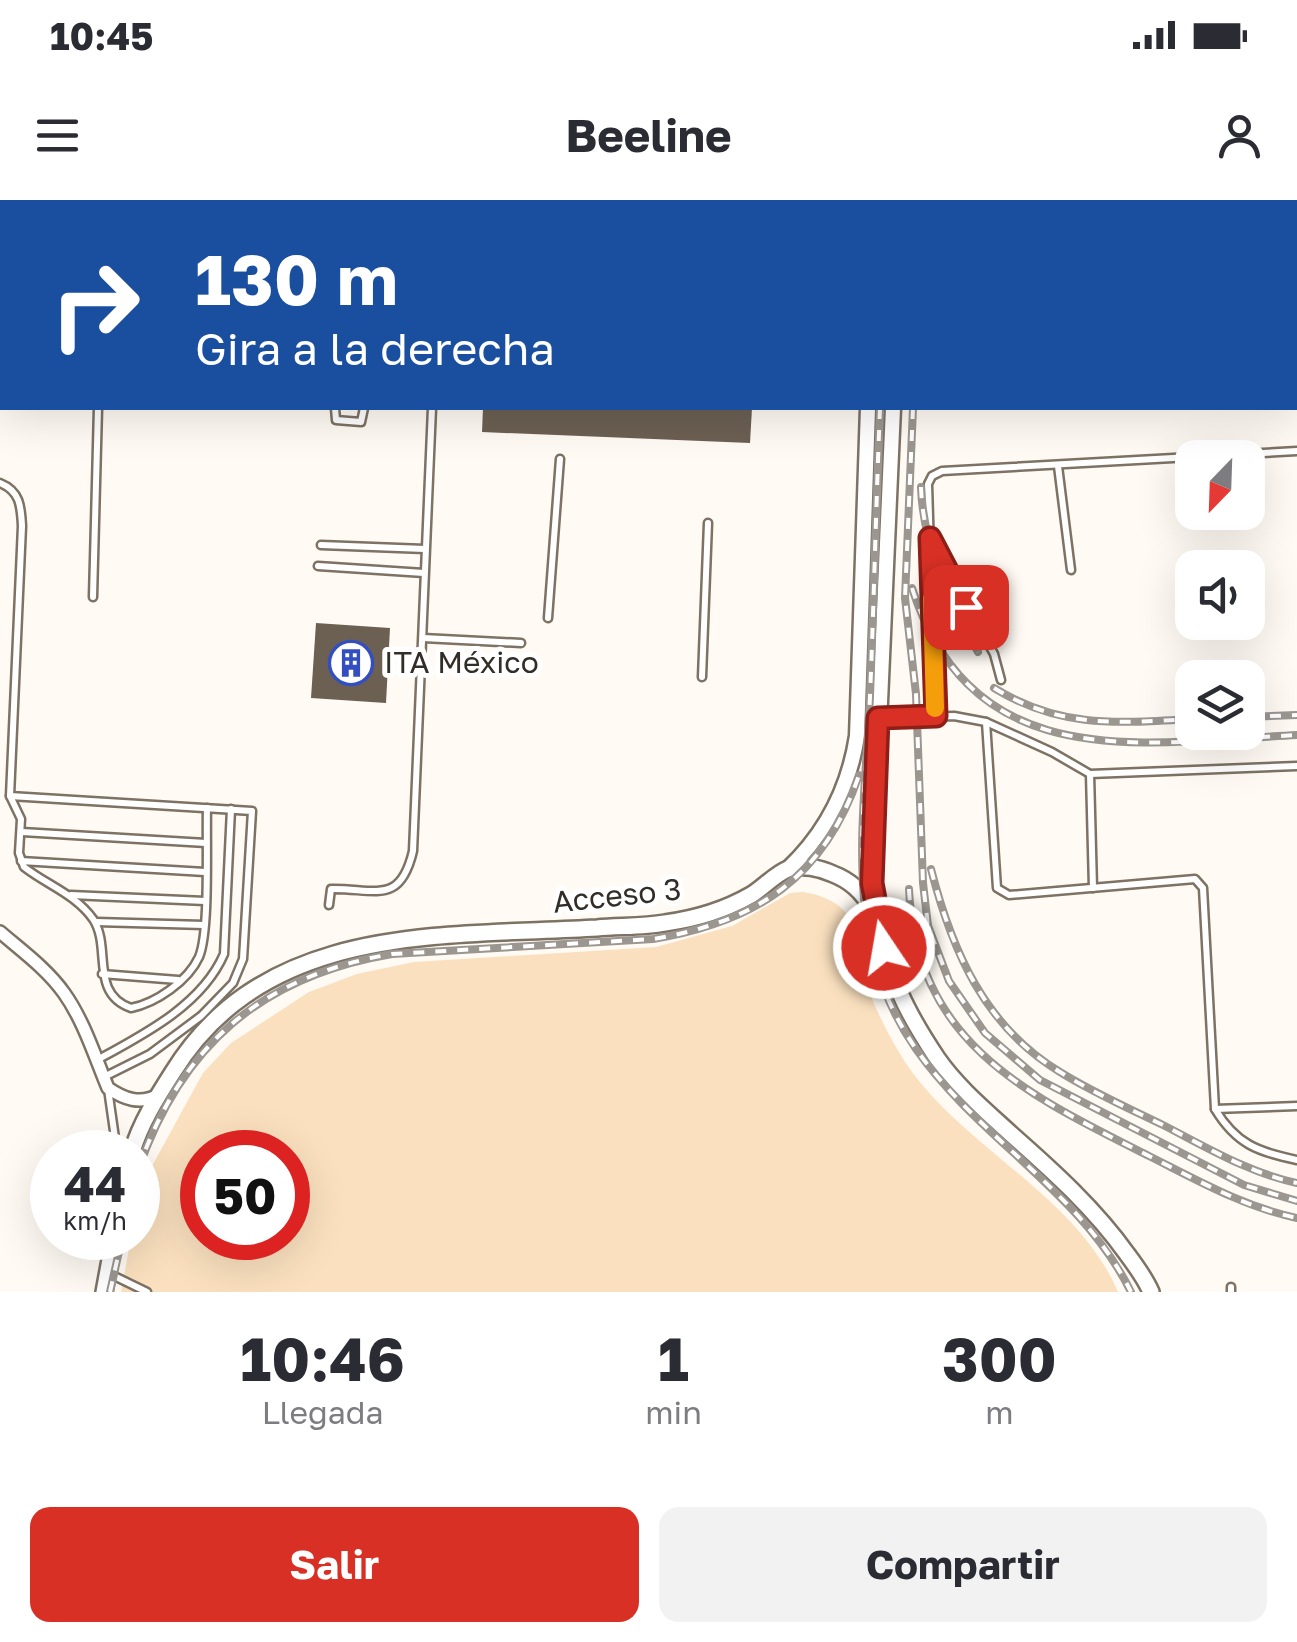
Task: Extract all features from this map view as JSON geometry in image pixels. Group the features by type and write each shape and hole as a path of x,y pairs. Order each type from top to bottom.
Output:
{"main road":[{"path":"788,869 818,869 862,890 876,910 884,948 901,994 918,1029 948,1074 1109,1228 1151,1292"},
{"name":"Acceso 3","path":"139,1130 183,1056 216,1017 289,969 337,951 387,940 664,924 709,913 749,896 788,869"}],"street":[{"path":"788,869 824,829 840,800 854,759 868,410"},
{"path":"876,910 872,883 893,410"},
{"path":"0,932 44,969 62,990 75,1010 106,1082 134,1100 149,1100 158,1095"}],"lane":[{"path":"93,597 96,410"},
{"path":"335,410 338,421 361,422 364,410"},
{"path":"329,905 332,889 390,889 408,874 413,850 432,410"},
{"path":"936,716 928,484 932,476 942,471 1297,452"},
{"path":"548,618 560,459"},
{"path":"1058,466 1071,570"},
{"path":"0,483 15,492 21,504 10,796 21,818 21,861 36,876 70,895 96,922 102,974 118,1002 131,1008 161,997 197,962 204,926 208,808"},
{"path":"702,677 708,523"},
{"path":"930,538 994,654 1001,680"},
{"path":"321,545 425,549"},
{"path":"318,566 424,573"},
{"path":"422,638 521,643"},
{"path":"878,718 936,716 986,722 1090,774 1297,766"},
{"path":"986,722 998,888 1009,895 1194,880 1204,888 1215,1109 1228,1130 1244,1142 1265,1153 1297,1160"},
{"path":"1090,774 1093,888"},
{"path":"10,796 252,810 243,959 233,983 201,1016 106,1082 114,1130"},
{"path":"96,1061 140,1037 188,1001 216,972 224,954 231,809"},
{"path":"22,832 206,843"},
{"path":"21,861 205,872"},
{"path":"70,895 205,901"},
{"path":"96,922 204,926"},
{"path":"102,974 179,980"},
{"path":"1215,1109 1297,1106"},
{"path":"105,1284 147,1292"}],"shaded area":[{"path":"790,893 820,896 844,911 870,994 907,1065 959,1123 1076,1228 1118,1292 121,1292 127,1260 160,1260 160,1151 203,1073 231,1043 309,992 357,974 414,962 656,947 732,926"}],"building":[{"path":"483,410 752,410 750,443 482,432"},
{"name":"ITA México","path":"316,623 390,628 386,703 311,698"}],"railway":[{"path":"880,410 862,833 867,922 876,965 892,1008 916,1049 969,1111 1086,1224 1131,1292"},
{"path":"913,410 905,598 916,694 923,883 928,926 949,981 985,1033 1040,1080 1244,1185 1297,1201"},
{"path":"921,487 933,552 948,593 978,652"},
{"path":"912,588 940,649 976,692 1019,720 1069,735 1123,742 1297,735"},
{"path":"994,688 1043,711 1067,717 1114,722 1175,720"},
{"path":"1265,716 1297,715"},
{"path":"154,1130 177,1087 203,1053 265,999 303,980 392,954 653,939 724,921 754,907 806,868 827,842 859,775"},
{"path":"931,869 949,929 975,984 1011,1033 1034,1054 1085,1086 1228,1158 1297,1183"},
{"path":"909,889 916,942 932,988 956,1026 986,1058 1022,1086 1104,1133 1221,1192 1297,1218"},
{"path":"110,1292 117,1260"}],"slow traffic":[{"path":"932,599 935,708"}],"place":[{"name":"ITA México","path":"351,663"}],"route":[{"path":"884,948 872,883 878,718 936,716 930,538 966,607"}]}
